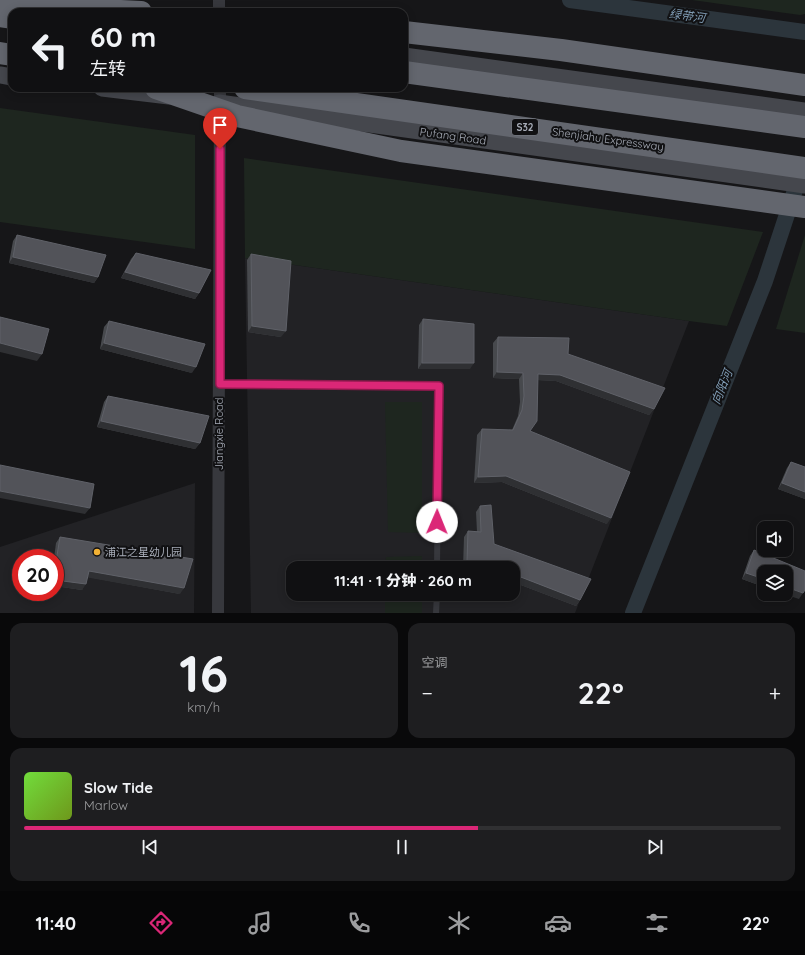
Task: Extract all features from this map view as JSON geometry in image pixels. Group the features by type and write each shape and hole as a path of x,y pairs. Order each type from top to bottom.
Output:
{"highway":[{"path":"0,5 60,8"},
{"path":"408,32 561,50 805,85"},
{"path":"408,73 805,127"},
{"path":"168,92 237,116 401,151 805,207"},
{"name":"Shenjiahu Expressway","path":"273,92 805,168"}],"main road":[{"path":"7,0 62,8"},
{"path":"408,57 805,111"},
{"name":"Pufang Road","path":"169,92 220,95 805,185"}],"street":[{"name":"Jiangxie Road","path":"218,613 220,95"}],"lane":[{"path":"220,384 439,386 437,561"},
{"path":"436,613 437,601"}],"shaded area":[{"path":"692,0 805,0 805,14 800,15"},
{"path":"0,108 195,135 195,249 0,222"},
{"path":"244,158 763,232 727,326 245,258"},
{"path":"805,235 805,333 776,329"},
{"path":"245,258 689,321 575,613 251,613"},
{"path":"385,402 422,402 422,533 388,532"},
{"name":"浦江之星幼儿园","path":"195,483 194,613 0,613 0,547"},
{"path":"422,556 422,561 386,561 386,557"},
{"path":"385,601 422,601 422,613 385,613"}],"building":[{"path":"17,235 106,255 98,277 13,257"},
{"path":"136,253 211,270 199,293 125,272"},
{"path":"251,254 291,261 286,331 252,326"},
{"path":"0,317 49,329 42,354 0,343"},
{"path":"423,319 474,324 474,363 422,363"},
{"path":"109,321 205,344 196,367 104,343"},
{"path":"498,337 569,338 568,354 665,388 654,409 560,375 538,374 537,421 530,431 630,472 611,518 506,476 478,477 482,429 513,430 522,410 524,396 523,373 497,372"},
{"path":"108,396 209,416 200,443 101,421"},
{"path":"791,462 805,467 805,492 782,483"},
{"path":"0,465 94,484 90,508 0,491"},
{"path":"491,505 494,544 591,579 580,600 520,577 520,561 467,561 468,531 481,532 480,506"},
{"path":"60,537 193,559 184,588 89,571 86,584 64,581 64,549 58,549"},
{"path":"754,550 757,551 757,557 771,557 790,565 757,565 757,577 746,573"},
{"path":"793,566 805,571 805,590 803,593 793,589"}],"waterway":[{"name":"绿带河","path":"570,0 805,32"},
{"name":"向阳河","path":"633,613 765,281 801,172"}],"place":[{"name":"浦江之星幼儿园","path":"97,552"}],"route":[{"path":"220,149 220,384 439,386 437,522"}]}
